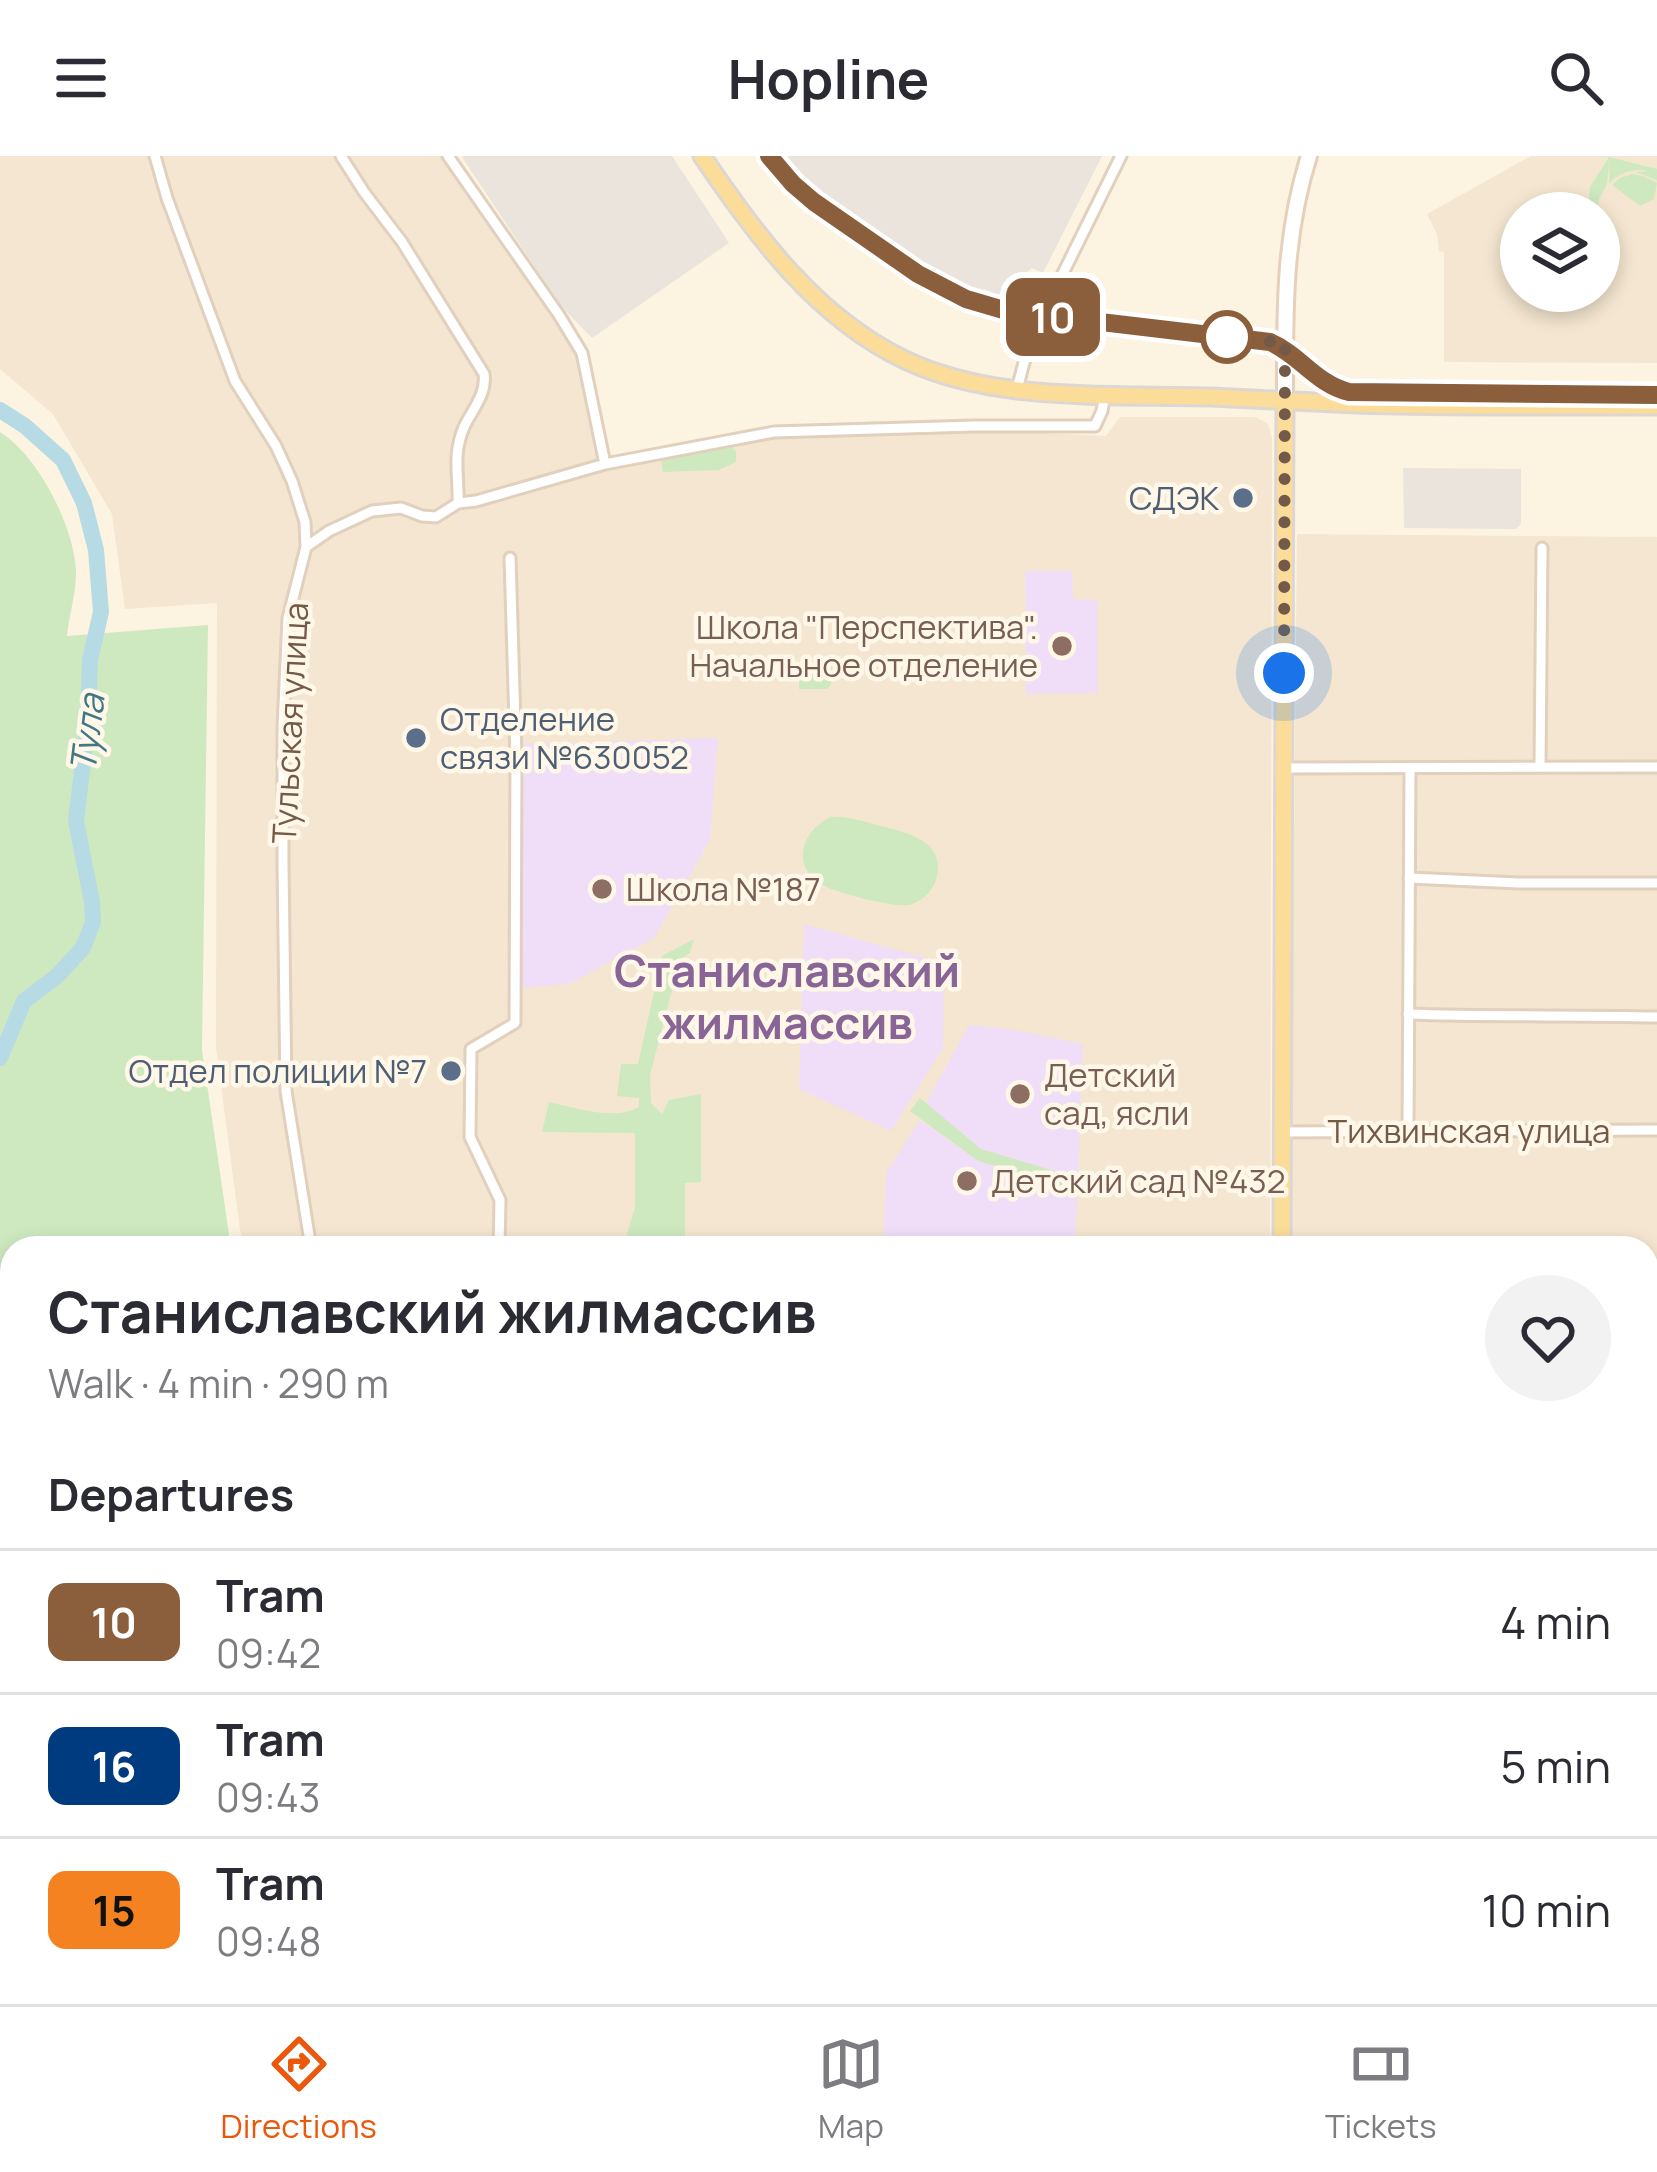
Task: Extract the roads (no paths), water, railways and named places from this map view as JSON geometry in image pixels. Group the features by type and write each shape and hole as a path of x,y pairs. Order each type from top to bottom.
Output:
{"main road":[{"path":"702,156 758,236 824,305 906,360 976,383 1105,394 1379,404 1657,406"},
{"path":"1282,1236 1286,263 1296,198 1310,156"}],"street":[{"name":"Тульская улица","path":"154,156 235,381 292,481 305,522 306,547 288,618 284,911 286,1091 309,1236"},
{"path":"341,156 402,242 484,374 485,384 460,439 454,468 458,503"},
{"path":"448,156 582,353 605,464"},
{"path":"1017,389 1030,340 1121,156"},
{"path":"306,547 372,511 401,508 436,517 458,503 605,464 774,432 1095,426 1105,394"},
{"path":"1540,767 1542,548"},
{"path":"499,1236 500,1200 470,1137 470,1049 515,1023 516,757 510,558"},
{"path":"1282,768 1657,767"},
{"path":"1408,1131 1410,769"},
{"path":"1409,878 1657,883"},
{"path":"1408,1014 1657,1017"},
{"name":"Тихвинская улица","path":"1281,1132 1657,1130"}],"waterway":[{"name":"Тула","path":"0,410 63,460 84,503 96,550 101,612 90,660 76,821 93,922 83,948 24,1001 0,1058"}],"tram line":[{"path":"762,156 809,206 916,278 963,305 1005,318 1256,345 1316,387 1350,397 1657,400"},
{"name":"10","path":"769,156 814,202 918,274 966,299 1007,311 1270,342 1341,391 1657,395"}],"place":[{"name":"СДЭК","path":"1243,498"},
{"name":"Школа \"Перспектива\". Начальное отделение","path":"1062,646"},
{"name":"Отделение связи №630052","path":"416,738"},
{"name":"Школа №187","path":"602,889"},
{"name":"Отдел полиции №7","path":"451,1071"},
{"name":"Детский сад, ясли","path":"1020,1094"},
{"name":"Детский сад №432","path":"967,1181"}],"district":[{"name":"Станиславский жилмассив","path":"787,997"}]}
